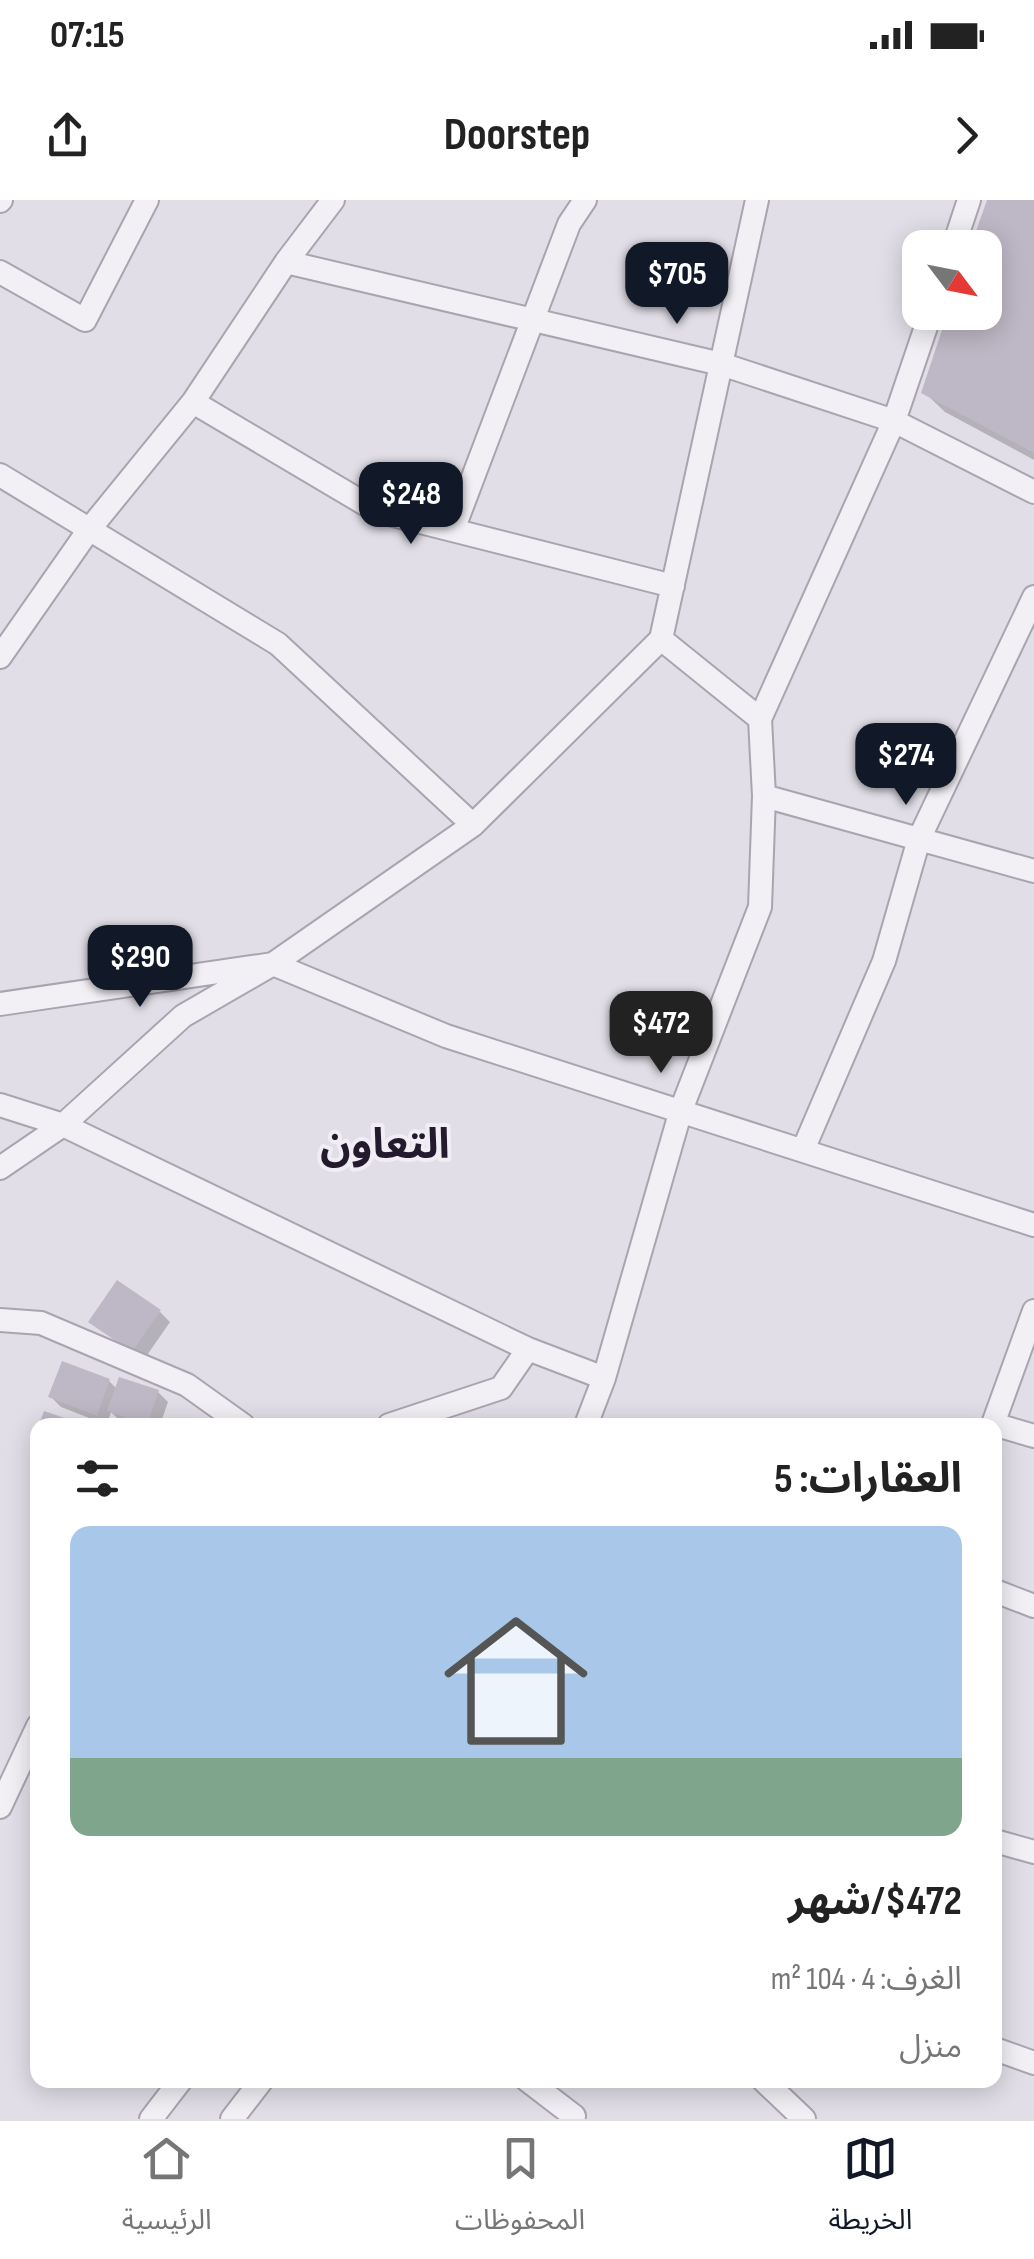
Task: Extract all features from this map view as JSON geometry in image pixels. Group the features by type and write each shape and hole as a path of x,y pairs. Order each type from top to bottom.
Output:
{"street":[{"path":"0,272 85,320 147,200"},
{"path":"0,657 88,531 193,402 286,262 333,200"},
{"path":"453,530 568,224 585,200"},
{"path":"0,1168 63,1124 184,1016 274,964 472,825 661,638 757,200"},
{"path":"959,230 969,200"},
{"path":"286,262 721,364 894,421 1034,492"},
{"path":"589,1418 604,1378 681,1110 760,907 764,796 760,719 894,421 925,330"},
{"path":"193,402 376,511 673,586"},
{"path":"0,474 278,644 472,825"},
{"path":"803,1150 884,961 919,839 1034,597"},
{"path":"661,638 760,719"},
{"path":"764,796 1034,871"},
{"path":"0,1004 274,964 446,1036 1034,1226"},
{"path":"0,1106 63,1124 528,1349 604,1378"},
{"path":"995,1418 1034,1311"},
{"path":"0,1320 41,1323 187,1386 232,1418"},
{"path":"410,1418 500,1388 528,1349"},
{"path":"1002,1427 1034,1436"},
{"path":"1002,1595 1034,1606"},
{"path":"0,1807 30,1743"},
{"path":"1002,1843 1034,1852"},
{"path":"1002,2052 1034,2063"},
{"path":"152,2119 175,2088"},
{"path":"232,2119 256,2088"},
{"path":"537,2088 574,2116 572,2119"},
{"path":"769,2088 804,2119"}],"building":[{"path":"987,200 1034,200 1034,453 921,393 942,330 1002,330 1002,230 976,230"},
{"path":"117,1280 161,1310 132,1352 88,1322"},
{"path":"62,1361 110,1379 97,1416 48,1397"},
{"path":"119,1377 159,1390 149,1418 127,1418 107,1411"},
{"path":"44,1411 64,1418 42,1418"}],"district":[{"name":"التعاون","path":"385,1145"}]}
